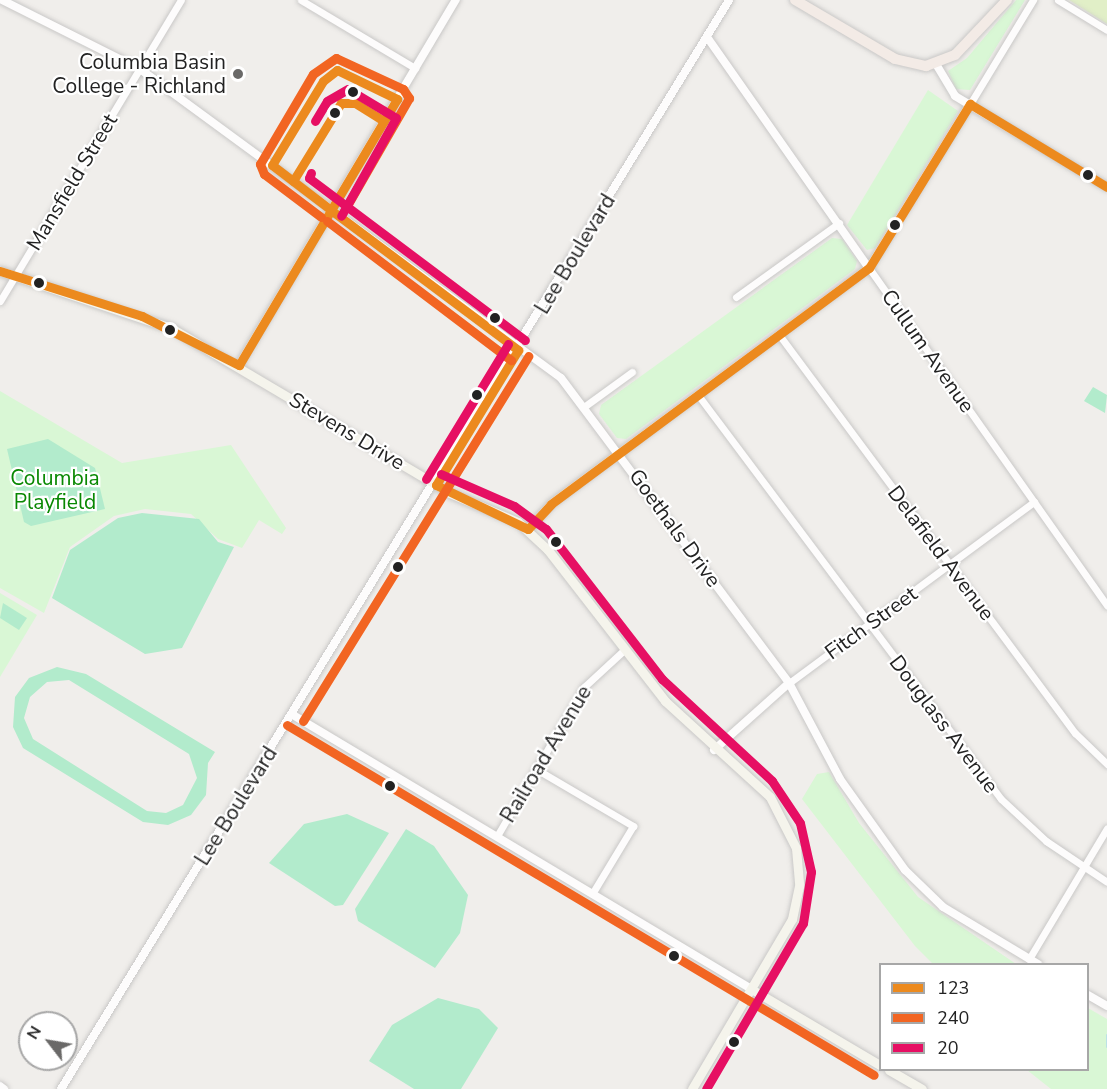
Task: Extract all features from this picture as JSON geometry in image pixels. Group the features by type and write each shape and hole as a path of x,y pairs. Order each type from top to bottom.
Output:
{"main road":[{"path":"795,0 899,60 936,64 960,51 1007,0"},
{"name":"Stevens Drive","path":"0,271 142,316 239,365 436,485 528,529 624,650 714,750 770,797 797,854 792,919 753,990 692,1089"},
{"path":"753,990 879,1064"},
{"path":"891,1071 922,1089"}],"street":[{"name":"Goethals Drive","path":"2,0 141,69 518,350 558,376 585,406 789,683 848,792 913,880 943,907 1036,963"},
{"name":"Mansfield Street","path":"0,302 181,0"},
{"path":"301,0 415,68"},
{"path":"239,365 456,0"},
{"name":"Lee Boulevard","path":"61,1089 436,485 729,0"},
{"path":"528,529 550,504 869,268 1033,0"},
{"path":"1058,0 1107,30"},
{"name":"Cullum Avenue","path":"707,38 1107,605"},
{"path":"936,64 947,88 1107,187"},
{"path":"736,297 838,223"},
{"name":"Delafield Avenue","path":"780,336 1075,734 1107,764"},
{"path":"585,406 632,372"},
{"name":"Douglass Avenue","path":"698,395 1001,799 1083,868 1107,882"},
{"name":"Fitch Street","path":"714,750 789,683 1034,502"},
{"name":"Railroad Avenue","path":"497,836 584,687 624,650"},
{"path":"293,715 753,990"},
{"path":"536,769 633,826 592,894"},
{"path":"1029,959 1107,828"},
{"path":"1089,995 1107,1006"},
{"path":"0,1086 4,1089"}],"green space":[{"path":"1016,0 1025,0 970,90 956,89 948,71 967,58"},
{"path":"1069,0 1107,0 1107,24"},
{"path":"928,90 958,111 875,248 867,250 847,225"},
{"path":"832,238 842,239 857,261 855,269 626,439 617,438 599,414 601,405"},
{"path":"1093,387 1107,395 1105,413 1084,401"},
{"name":"Columbia Playfield","path":"0,391 122,463 231,445 286,528 282,534 259,520 242,548 218,539 191,514 145,509 114,516 70,547 44,613 0,588"},
{"path":"48,439 95,468 105,509 31,526 24,522 7,449"},
{"path":"142,513 199,519 218,542 234,547 182,648 145,654 52,598 70,550 118,518"},
{"path":"0,593 37,615 0,677"},
{"path":"3,603 27,618 19,630 0,618"},
{"path":"57,667 86,674 215,752 208,763 206,795 191,815 168,825 143,822 23,748 13,727 15,697 29,678","holes":["69,680 189,754 197,778 183,805 166,813 147,811 33,739 24,718 30,697 47,682"]},
{"path":"829,772 859,823 918,897 1015,963 932,963 915,946 802,799 817,774"},
{"path":"347,814 389,833 343,905 335,906 269,863 304,824"},
{"path":"406,829 434,846 468,895 460,933 435,968 358,921 355,909"},
{"path":"438,998 479,1009 498,1028 461,1089 414,1089 369,1061 392,1025"},
{"path":"1089,1009 1107,1019 1107,1089 1051,1089 1028,1071 1089,1071"}],"waterway":[{"path":"1107,1035 1107,1047"}],"transit line":[{"name":"240","path":"321,217 264,174 260,164 313,74 336,58 403,89 409,98 347,206"},
{"name":"123","path":"337,70 397,99 331,210 272,165 323,81 337,70"},
{"name":"20","path":"315,121 327,101 348,89 396,118 341,216"},
{"name":"123","path":"293,181 341,103 355,103 384,121"},
{"name":"123","path":"970,104 1107,187"},
{"name":"123","path":"528,529 551,504 869,268 970,104"},
{"name":"20","path":"311,173 309,178 525,340"},
{"name":"123","path":"239,365 331,210"},
{"name":"123","path":"331,210 518,350"},
{"name":"240","path":"327,221 511,360"},
{"name":"123","path":"0,271 142,316 239,365"},
{"name":"20","path":"426,479 508,344"},
{"name":"123","path":"436,485 518,350"},
{"name":"240","path":"303,721 528,356"},
{"name":"20","path":"441,474 514,506 546,529 662,679 772,781 800,823 811,872 803,923 706,1089"},
{"name":"123","path":"436,485 528,529"},
{"name":"240","path":"287,725 874,1075"}],"place":[{"name":"Columbia Basin College - Richland","path":"238,74"}]}
